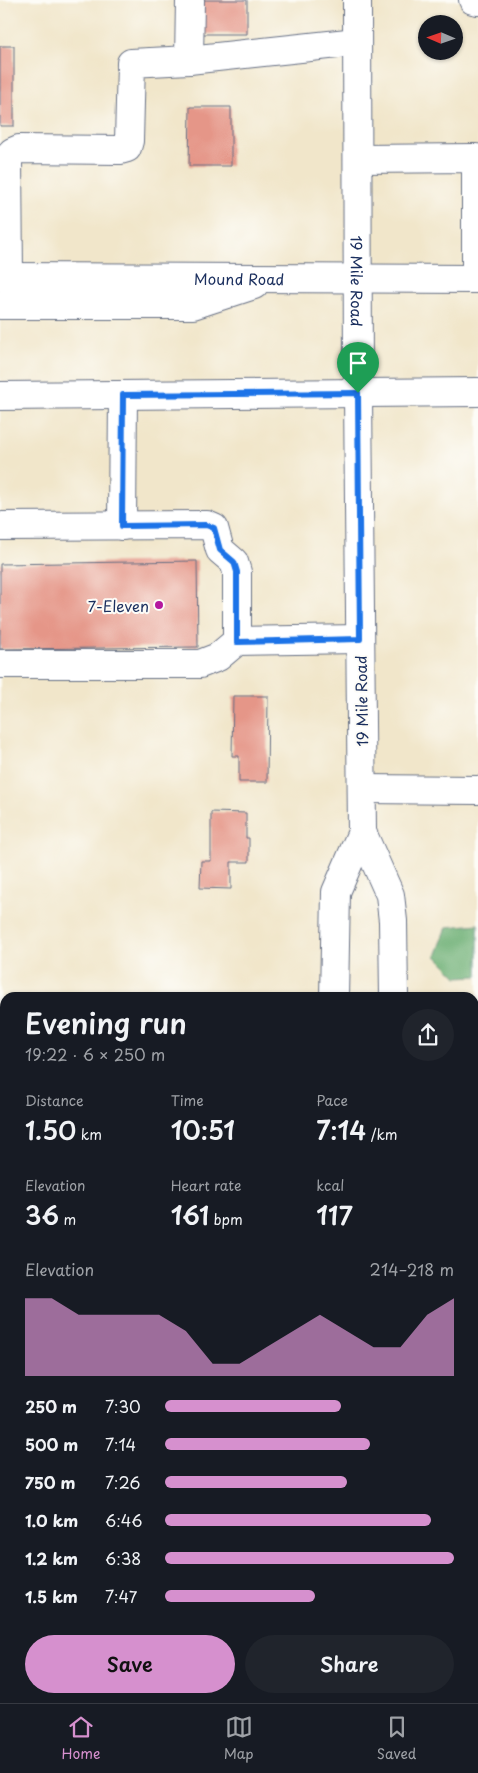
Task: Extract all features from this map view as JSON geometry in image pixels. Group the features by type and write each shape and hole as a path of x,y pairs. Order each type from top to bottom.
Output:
{"main road":[{"path":"189,60 190,0"},
{"name":"19 Mile Road","path":"334,992 336,892 362,832 357,0"},
{"path":"473,0 478,1"},
{"path":"4,278 8,158 12,152 19,149 120,150 127,148 129,140 131,63 189,60 357,42"},
{"path":"358,159 477,154 477,279"},
{"name":"Mound Road","path":"4,278 477,279"},
{"path":"0,305 193,306 274,278"},
{"path":"0,396 478,392"},
{"path":"122,526 123,395"},
{"path":"0,526 206,525 214,528 220,550 234,562 237,572 237,642"},
{"path":"0,664 200,664 218,657 237,642 360,639"},
{"path":"362,790 478,790"},
{"name":"19 Mile Road","path":"362,832 390,895 393,921 394,992"}],"green space":[{"path":"478,924 478,976 457,977 436,956 447,927"}],"building":[{"path":"193,0 247,0 247,34 193,34"},
{"path":"0,46 14,46 14,126 0,126"},
{"path":"190,107 231,107 231,166 189,166"},
{"path":"197,561 198,647 0,649 0,564"},
{"path":"233,696 268,696 267,782 239,782 239,756 232,756"},
{"path":"211,812 246,813 246,838 249,838 249,862 231,862 231,889 200,888 201,861 211,861"}],"place":[{"name":"7-Eleven","path":"159,605"}],"route":[{"path":"358,393 360,639 297,639 237,642 237,572 234,562 227,554 220,550 214,528 206,525 122,526 123,395 358,393"}]}
